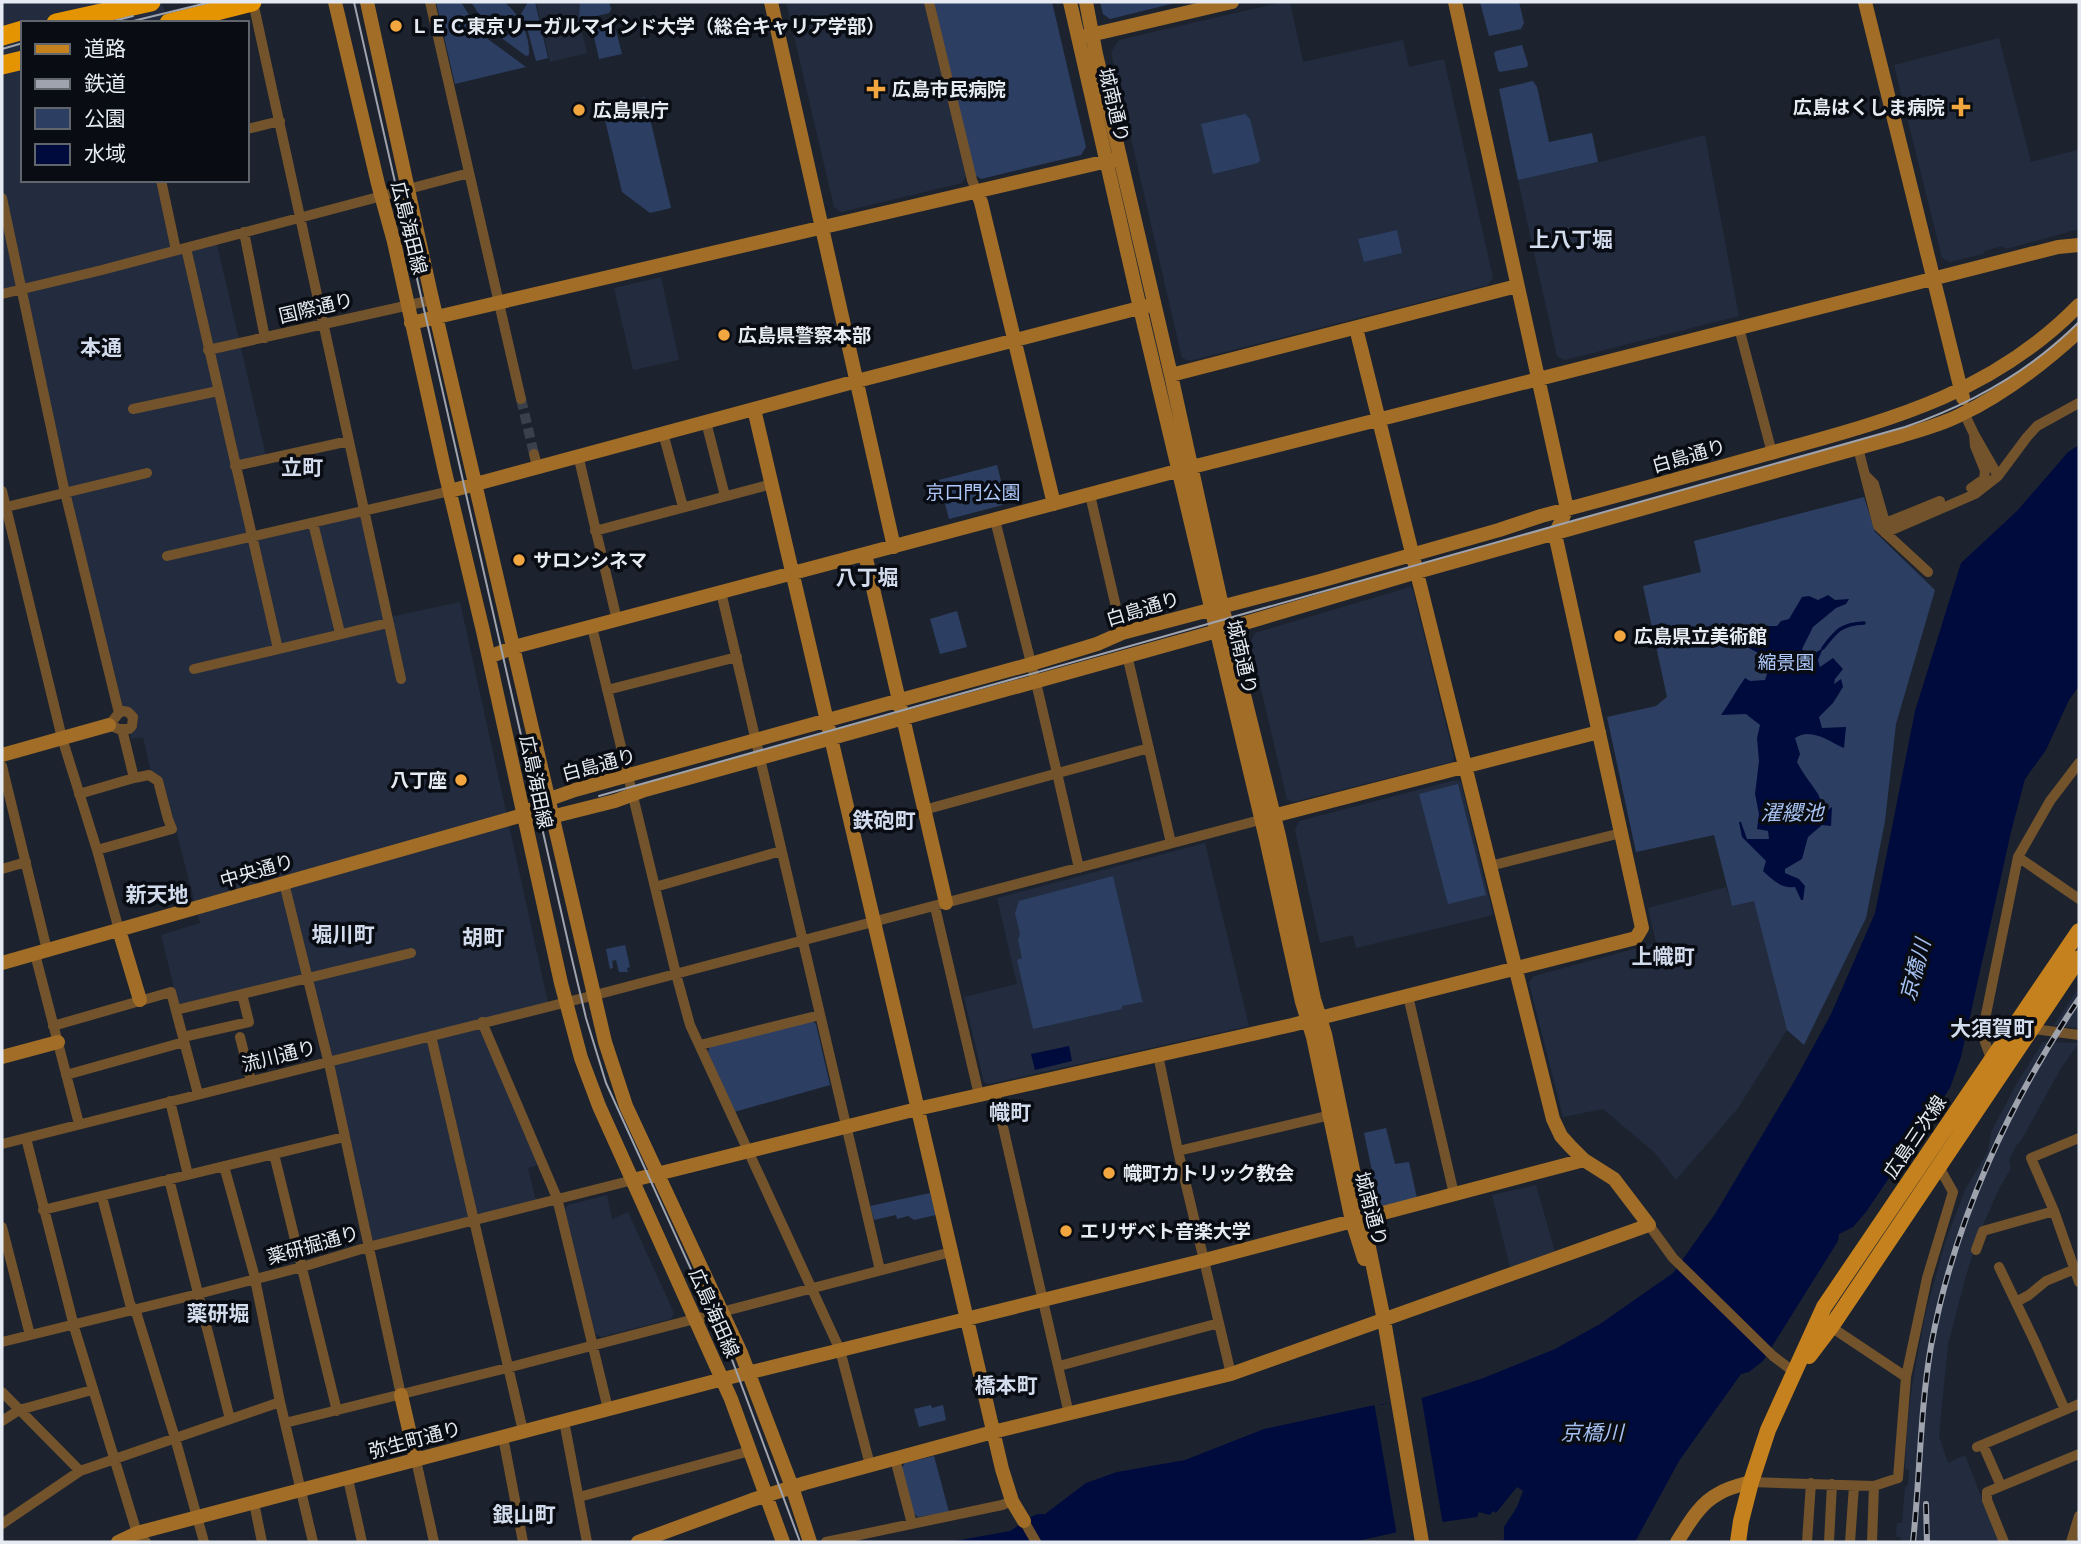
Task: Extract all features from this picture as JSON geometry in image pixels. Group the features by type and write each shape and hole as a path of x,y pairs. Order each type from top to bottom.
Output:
{"highway":[{"path":"65,21 151,2"},
{"path":"177,21 253,2"},
{"path":"2,36 21,31"},
{"path":"2,65 21,60"}],"main road":[{"name":"広島三次線","path":"1794,1371 1831,1327 1939,1167 2079,931"},
{"name":"広島三次線","path":"1738,1542 1751,1482 1768,1430 1824,1307 1992,1061 2079,958"}],"street":[{"path":"253,2 401,679"},
{"name":"広島海田線","path":"335,2 489,657 565,1002 589,1082 723,1379 783,1542"},
{"name":"広島海田線","path":"367,2 432,300 592,995 615,1076 626,1106 749,1373 810,1542"},
{"path":"430,2 521,399"},
{"path":"771,2 894,547"},
{"path":"929,2 972,180 981,202 1054,504"},
{"name":"城南通り","path":"1069,2 1096,54 1140,308 1185,469 1267,818 1266,839 1302,1002 1314,1019 1313,1037 1335,1114 1384,1320 1421,1535"},
{"name":"城南通り","path":"1086,2 1086,37"},
{"path":"1086,37 1232,2"},
{"path":"633,1180 979,1095 1314,1019 1636,938 1642,929 1555,534 1567,509 1455,2"},
{"path":"1865,2 1962,389 1964,413 1998,476"},
{"path":"248,129 280,121"},
{"path":"411,323 1114,159"},
{"name":"城南通り","path":"1114,159 1155,304 1171,375 1185,469"},
{"path":"2,294 469,173"},
{"path":"162,182 208,350 278,649"},
{"path":"2,198 65,493 119,713 116,727 134,778"},
{"path":"244,232 265,338"},
{"path":"489,657 514,647 1185,469 2065,245 2079,245"},
{"path":"1171,375 1517,286"},
{"name":"国際通り","path":"208,350 432,300"},
{"path":"167,556 450,491 536,460 578,455 1155,304"},
{"name":"白島通り","path":"523,815 547,800 575,790 1031,664 1122,634 1889,419 1947,397 2014,359 2048,334 2079,305"},
{"path":"1356,328 1553,1119 1561,1136 1584,1160 1614,1179 1678,1262 1773,1356 1794,1371"},
{"path":"1739,328 1772,453"},
{"name":"白島通り","path":"523,815 551,817 615,801 1928,428 1964,413 2026,375 2079,331"},
{"path":"133,409 218,391"},
{"path":"1885,533 1975,494 1998,476 2037,426 2079,403"},
{"path":"754,409 1004,1478 1012,1501 1036,1542"},
{"path":"706,422 725,496"},
{"path":"663,433 683,507"},
{"path":"1865,475 1874,484 1884,519 1888,522 1966,491 1984,478 1985,471 1975,446 1974,434"},
{"path":"234,466 349,441"},
{"path":"1858,448 1878,526 1928,572"},
{"path":"578,455 617,620"},
{"path":"4,508 147,473"},
{"path":"595,531 772,484"},
{"path":"2,491 62,738 140,1000"},
{"path":"1090,495 1122,634"},
{"path":"995,520 1079,868"},
{"path":"313,523 340,633"},
{"path":"865,554 925,810 940,905 979,1095"},
{"path":"721,592 880,1270"},
{"path":"194,669 388,623"},
{"path":"592,627 690,1025 840,1350 870,1465"},
{"path":"1127,655 1171,843"},
{"path":"607,690 737,657"},
{"path":"2,755 62,738 116,727 129,729 134,722 133,717 128,712 119,713"},
{"path":"1267,818 1599,732"},
{"path":"925,810 1149,748"},
{"path":"1992,1061 1982,1034 2018,857 2050,801 2079,763"},
{"path":"2,766 26,862 53,1026 79,1124"},
{"path":"79,794 149,775 158,781 172,828 97,850"},
{"name":"中央通り","path":"2,963 523,815"},
{"name":"流川通り","path":"2,1144 676,974 1267,818"},
{"path":"1490,866 1621,833"},
{"path":"655,887 781,851"},
{"path":"2018,857 2079,899"},
{"path":"2,869 26,862"},
{"path":"284,883 328,1062 434,1542"},
{"path":"176,1010 411,953"},
{"path":"53,1026 171,992 198,1094"},
{"path":"66,1075 249,1022 242,994"},
{"path":"1408,996 1454,1194"},
{"path":"700,1045 820,1015"},
{"path":"482,1022 557,1198 608,1409"},
{"path":"2022,1028 2079,1035"},
{"path":"431,1035 523,1432"},
{"path":"240,1037 251,1081"},
{"path":"2,1057 58,1042"},
{"path":"1158,1055 1231,1374"},
{"path":"995,1092 1069,1413"},
{"path":"170,1101 188,1175"},
{"path":"1178,1151 1335,1114"},
{"path":"26,1138 92,1390 141,1537"},
{"path":"43,1210 344,1138"},
{"path":"2016,1302 2046,1281 2078,1277 2031,1158 2079,1138"},
{"path":"274,1154 337,1410"},
{"name":"弥生町通り","path":"118,1542 198,1517 723,1379 1205,1260 1584,1160"},
{"path":"223,1166 255,1279 313,1542"},
{"path":"1677,1542 1709,1499 1720,1492 1751,1482 1874,1486 1898,1478 1906,1377 1927,1278 1953,1192 1939,1167"},
{"path":"169,1179 230,1419"},
{"name":"薬研掘通り","path":"2,1342 198,1294 368,1247 633,1180"},
{"path":"102,1197 130,1304 175,1438 204,1542"},
{"path":"1976,1250 1983,1231 2053,1211"},
{"path":"638,1542 792,1487 993,1432 1231,1374 1649,1225"},
{"path":"2,1227 30,1335"},
{"path":"285,1423 508,1368 951,1252"},
{"path":"1998,1267 2065,1410"},
{"path":"1059,1366 1219,1324"},
{"path":"1831,1327 1906,1377"},
{"path":"2,1421 19,1409 92,1390"},
{"path":"2,1392 80,1471"},
{"path":"2,1524 80,1471 280,1402"},
{"path":"2001,1486 1980,1446 2079,1404"},
{"path":"564,1421 587,1542"},
{"path":"503,1437 523,1542"},
{"path":"579,1497 750,1451"},
{"path":"2004,1542 1987,1500 1987,1492 2079,1454"},
{"path":"895,1459 912,1524"},
{"path":"348,1479 362,1542"},
{"path":"1807,1542 1811,1483"},
{"path":"1829,1542 1832,1484"},
{"path":"1850,1542 1854,1486"},
{"path":"1872,1542 1874,1486"},
{"path":"826,1542 1012,1501"},
{"path":"254,1503 262,1542"},
{"path":"2071,1542 2079,1516"}],"shaded area":[{"path":"2,2 162,2 167,21 21,21 21,182 160,182 175,247 215,236 266,456 236,463 253,539 363,514 385,618 460,602 548,1003 480,1020 538,1165 528,1168 536,1201 370,1245 308,977 179,1008 161,935 200,923 163,780 151,772 143,737 131,739 130,733 138,726 138,717 123,708 67,484 24,287 2,291"},
{"path":"536,2 609,2 611,9 609,13 579,20 587,53 550,62"},
{"name":"広島市民病院","path":"786,2 924,2 966,176 962,183 841,212 834,207"},
{"path":"1290,2 1303,62 1403,40 1409,67 1444,59 1493,278 1488,285 1189,361 1182,358 1111,52 1119,40"},
{"name":"広島はくしま病院","path":"1999,38 2031,162 2077,150 2079,229 2006,249 2002,246 1950,262 1942,258 1894,65"},
{"path":"1705,135 1739,316 1565,360 1557,356 1518,180"},
{"path":"661,277 679,360 633,370 614,288"},
{"path":"1410,587 1413,590 1454,758 1452,762 1293,802 1287,799 1250,643 1255,633"},
{"path":"1456,780 1461,782 1493,915 1356,948 1353,935 1320,943 1295,830 1299,821"},
{"path":"1205,843 1249,1026 989,1084 984,1082 964,997 1017,984 997,898"},
{"path":"1726,887 1732,906 1754,900 1787,1030 1738,1108 1676,1180 1655,1153 1603,1109 1563,1117 1529,983 1534,976 1656,943 1648,908"},
{"path":"2079,987 2079,1028 2054,1025"},
{"path":"2043,1042 2079,1043 2061,1068 2016,1146 2009,1160 2011,1168 1979,1234 1948,1344 1939,1436 1948,1463 1965,1455 1999,1542 1901,1542 1901,1537 1896,1537 1897,1523 1902,1523 1905,1487 1908,1485 1909,1470 1905,1469 1912,1386 1925,1316 1945,1243 1965,1190 1988,1151 1991,1132"},
{"path":"1536,1185 1555,1252 1510,1267 1492,1195"},
{"path":"607,1195 612,1219 628,1212 674,1313 671,1319 601,1337 595,1333 564,1209 568,1205"}],"green space":[{"path":"436,2 461,2 481,34 526,67 455,84"},
{"path":"471,2 504,2 510,7 523,26 529,55 526,56 488,28"},
{"path":"528,2 535,2 548,58 536,61 521,14"},
{"path":"580,2 609,2 611,9 609,13 579,20"},
{"path":"934,2 1052,2 1086,147 1081,155 981,179 975,175"},
{"path":"1100,2 1179,2 1110,19 1103,14"},
{"path":"1480,2 1519,2 1524,23 1521,29 1489,36"},
{"path":"614,23 622,54 599,59 592,28"},
{"path":"1522,45 1527,67 1500,72 1494,53"},
{"path":"1533,81 1537,87 1549,142 1592,133 1598,162 1518,180 1499,89"},
{"path":"645,97 671,208 650,213 622,192 602,107"},
{"path":"1245,114 1250,119 1260,160 1258,163 1213,174 1201,124"},
{"path":"1397,230 1402,253 1364,262 1358,239"},
{"name":"京口門公園","path":"997,465 1007,504 949,519 939,480"},
{"name":"縮景園","path":"1864,497 1875,532 1935,590 1896,724 1885,821 1866,918 1804,1045 1787,1030 1754,901 1732,906 1714,835 1636,852 1607,717 1656,706 1667,697 1643,586 1701,572 1694,541"},
{"path":"957,611 967,647 940,654 930,619"},
{"path":"1458,784 1486,895 1448,904 1419,794"},
{"path":"1113,876 1143,1004 1122,1006 1122,1009 1033,1029 1017,960 1022,958 1015,913 1019,901"},
{"path":"625,945 630,967 627,968 628,972 619,972 616,960 612,961 613,968 610,969 606,949"},
{"path":"813,1021 816,1024 830,1085 734,1112 708,1052 710,1046"},
{"path":"1386,1128 1395,1164 1409,1162 1417,1198 1385,1207 1379,1203 1364,1133"},
{"path":"930,1193 936,1215 914,1220 908,1216 897,1219 896,1215 874,1220 870,1206"},
{"path":"931,1405 932,1408 943,1405 946,1420 919,1427 914,1409"},
{"path":"934,1456 949,1512 918,1517 913,1513 901,1469 905,1463"}],"water":[{"name":"京橋川","path":"2079,445 2079,686 2069,700 2046,750 2025,779 1961,1057 1950,1088 1866,1212 1853,1227 1839,1234 1838,1241 1763,1361 1749,1372 1741,1374 1679,1461 1635,1542 1500,1542 1504,1540 1504,1527 1517,1507 1523,1491 1517,1487 1496,1513 1493,1511 1490,1515 1479,1512 1477,1517 1353,1542 949,1542 1010,1531 1037,1514 1045,1514 1086,1483 1117,1472 1185,1460 1264,1429 1370,1406 1422,1398 1481,1379 1555,1349 1600,1324 1673,1273 1715,1214 1795,1080 1831,1014 1875,913 1915,711 1961,563 2017,511 2068,452"},
{"name":"濯纓池","path":"1828,595 1835,600 1849,599 1846,604 1836,608 1813,627 1802,649 1809,657 1823,648 1818,660 1820,667 1833,658 1843,669 1834,684 1841,679 1843,687 1833,703 1819,717 1822,728 1846,727 1844,748 1813,734 1795,738 1800,754 1797,762 1799,766 1826,811 1832,807 1831,826 1822,825 1808,837 1802,859 1785,869 1785,873 1799,879 1805,886 1801,900 1795,887 1781,885 1763,871 1766,861 1742,837 1739,822 1747,839 1769,839 1768,831 1757,829 1759,814 1755,794 1760,725 1746,714 1721,715 1745,678 1750,681 1765,680 1770,665 1766,657 1745,646 1759,639 1763,626 1777,626 1781,621 1789,619 1802,597 1809,596 1818,600"},
{"path":"1069,1046 1072,1061 1035,1070 1031,1054"}],"pier":[{"path":"1421,1395 1443,1525 1436,1524 1402,1532 1403,1534 1397,1536 1374,1402 1381,1405"}],"waterway":[{"path":"1823,648 1840,630 1864,623"}],"tunnel":[{"path":"521,399 534,454"}],"tram line":[{"path":"133,21 211,2"},
{"path":"354,2 586,1018 606,1083 731,1357 800,1542"},
{"path":"114,21 133,16"},
{"path":"2,49 21,44"},
{"path":"599,796 1905,427 1976,397 2020,371 2079,322"}],"railway":[{"path":"1913,1542 1927,1370 1941,1300 1954,1254 1969,1209 2007,1121 2053,1038 2079,999"},
{"path":"1926,1504 1927,1542"}],"place":[{"name":"ＬＥＣ東京リーガルマインド大学（総合キャリア学部）","path":"396,26"},
{"name":"広島市民病院","path":"876,89"},
{"name":"広島はくしま病院","path":"1961,107"},
{"name":"広島県庁","path":"579,110"},
{"name":"広島県警察本部","path":"724,335"},
{"name":"サロンシネマ","path":"519,560"},
{"name":"広島県立美術館","path":"1620,636"},
{"name":"八丁座","path":"461,780"},
{"name":"幟町カトリック教会","path":"1109,1173"},
{"name":"エリザベト音楽大学","path":"1066,1231"}],"district":[{"name":"上八丁堀","path":"1571,239"},
{"name":"本通","path":"101,347"},
{"name":"立町","path":"302,467"},
{"name":"八丁堀","path":"867,577"},
{"name":"鉄砲町","path":"884,820"},
{"name":"新天地","path":"157,894"},
{"name":"堀川町","path":"343,934"},
{"name":"胡町","path":"483,937"},
{"name":"上幟町","path":"1663,956"},
{"name":"大須賀町","path":"1992,1028"},
{"name":"幟町","path":"1010,1112"},
{"name":"薬研堀","path":"218,1313"},
{"name":"橋本町","path":"1006,1385"},
{"name":"銀山町","path":"524,1514"}]}
